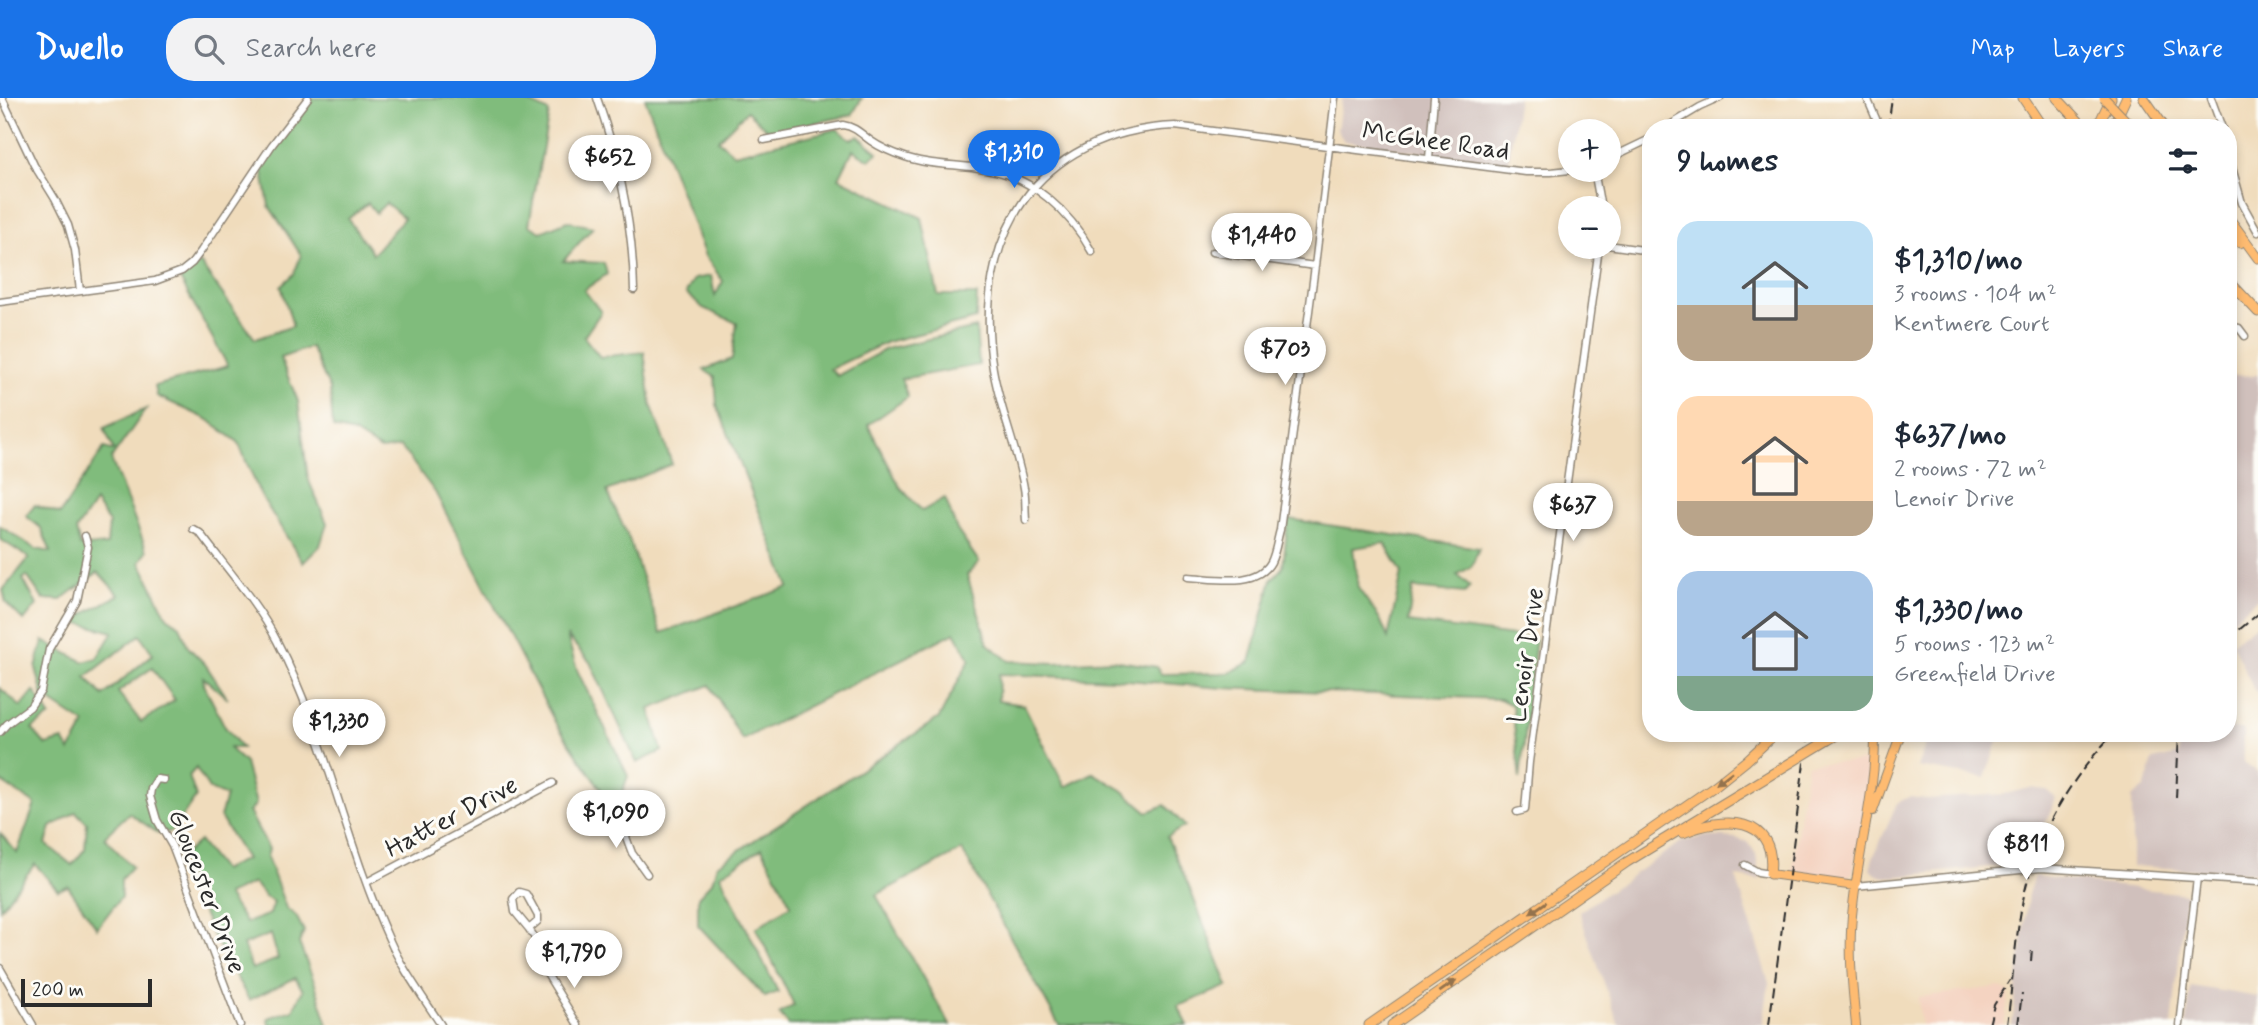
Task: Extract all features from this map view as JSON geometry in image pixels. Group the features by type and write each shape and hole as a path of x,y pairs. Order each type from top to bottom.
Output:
{"highway":[{"path":"2023,98 2037,119"},
{"path":"2057,98 2076,119"},
{"path":"2104,98 2124,119"},
{"path":"2101,119 2111,98"},
{"path":"2116,119 2126,98"},
{"path":"2145,98 2159,119"},
{"path":"2237,230 2258,260"},
{"path":"2237,239 2258,260"},
{"path":"2237,290 2255,309"},
{"path":"2237,295 2255,309"},
{"path":"1369,1025 1716,785 1766,742"},
{"path":"1392,1025 1647,850 1825,742"},
{"path":"1547,917 1673,838 1709,825 1740,823 1756,830 1769,846 1770,874"}],"main road":[{"path":"1856,1025 1850,939 1855,886 1875,772 1875,742"},
{"path":"1866,833 1898,742"},
{"path":"1770,874 1855,886"}],"street":[{"path":"2,98 34,165 68,225 75,250 80,292"},
{"path":"0,302 155,281 187,268 308,98"},
{"path":"597,98 621,176 629,223 634,290"},
{"path":"1188,577 1248,579 1263,572 1272,560 1280,530 1335,98"},
{"path":"1429,159 1434,98"},
{"path":"1680,119 1720,98"},
{"path":"1867,98 1876,119"},
{"path":"2211,98 2219,119"},
{"path":"764,140 849,125 873,143 895,153 937,164 988,169 1006,174 1034,188 1067,216 1092,252"},
{"name":"McGhee Road","path":"1026,520 1025,491 993,368 989,317 992,275 998,250 1016,212 1034,188 1061,162 1112,135 1140,128 1175,126 1526,172 1558,171"},
{"path":"1621,153 1642,143"},
{"path":"2237,185 2242,203 2258,233"},
{"path":"1621,247 1642,250"},
{"path":"1212,252 1315,266"},
{"name":"Lenoir Drive","path":"1517,812 1525,810 1529,762 1597,259"},
{"path":"2237,328 2245,336"},
{"path":"193,529 200,533 264,617 283,652 394,950 441,1025"},
{"path":"0,732 30,707 41,691 48,649 77,601 88,547 85,536"},
{"name":"Gloucester Drive","path":"164,780 157,779 150,792 157,820 172,846 240,1025"},
{"name":"Hatter Drive","path":"367,882 553,783"},
{"path":"612,810 632,853 647,874"},
{"path":"1745,865 1758,872 1770,874"},
{"path":"1855,886 2041,868 2258,882"},
{"path":"2180,1025 2197,878"},
{"path":"529,929 538,921 538,916 526,894 519,892 513,899 515,912 544,953 541,964 578,1025"},
{"path":"0,968 33,1025"}],"shaded area":[{"path":"1342,98 1518,98 1508,166 1344,141 1337,130"},
{"path":"2258,375 2258,594 2257,599 2237,616 2237,376"},
{"path":"2258,623 2258,693 2254,690 2237,654 2237,639"},
{"path":"2237,729 2243,729 2243,762 2258,772 2258,873 2132,866 2132,797 2145,787 2153,760 2179,754 2178,742 2237,742"},
{"path":"1927,742 1998,742 1985,778 1917,767"},
{"path":"1870,761 1870,787 1853,872 1848,877 1838,879 1792,872 1807,764"},
{"path":"2030,788 2046,790 2056,798 2028,863 1893,877 1877,875 1870,869 1897,803 1909,797 1927,799 2005,794"},
{"path":"1707,836 1748,842 1756,854 1760,880 1736,877 1769,983 1763,1025 1619,1025 1579,912 1681,842"},
{"path":"2034,876 2186,894 2172,1025 2012,1025 2028,894"},
{"path":"2191,986 2258,997 2257,1025 2186,1025"},
{"path":"1998,987 2009,992 2004,1025 1921,1025 1918,997"}],"green space":[{"path":"313,98 520,98 549,112 529,225 541,232 567,221 593,227 563,261 604,263 607,274 584,290 601,312 584,337 600,357 644,352 651,404 672,464 607,491 629,539 661,633 789,587 717,405 715,377 704,370 732,359 737,323 703,308 686,293 694,279 711,276 715,296 723,281 705,256 645,98 862,98 852,115 769,132 747,111 718,140 734,154 837,129 851,139 858,136 878,152 870,160 853,150 839,178 922,218 938,295 977,295 976,319 887,342 830,369 837,376 886,349 976,328 979,365 901,379 908,397 868,425 900,487 922,511 945,498 957,530 979,562 967,575 988,644 1009,661 1055,663 1112,660 1157,667 1161,674 1229,673 1250,662 1272,579 1283,567 1288,519 1479,548 1472,566 1457,575 1470,586 1465,593 1413,588 1408,622 1536,639 1520,779 1512,705 1500,699 1223,688 1115,679 999,674 998,701 1024,705 1065,787 1093,773 1122,790 1148,812 1165,805 1185,826 1167,837 1228,986 1178,1006 1188,1025 1059,1025 962,850 876,895 950,1025 789,1025 779,1014 794,1005 756,928 791,905 762,848 720,875 778,992 765,997 698,925 698,897 712,882 717,865 939,718 970,659 955,632 742,740 710,685 650,709 662,751 637,763 590,662 567,636 577,670 628,776 621,796 603,792 555,722 435,492 401,447 381,450 354,433 333,428 330,389 311,347 280,358 298,401 308,479 327,523 320,546 303,563 260,494 238,442 207,419 157,396 155,386 228,366 180,279 200,263 255,339 293,326 281,286 294,274 301,255 269,206 262,167","holes":["368,203 376,213 386,203 404,218 373,254 348,219","1385,543 1402,573 1388,638 1380,619 1358,588 1353,548"]},
{"path":"146,409 111,459 147,551 140,562 167,617 180,626 188,647 205,664 228,699 203,677 204,685 225,727 242,748 229,748 245,763 256,804 249,812 269,849 267,857 286,908 296,916 304,931 299,943 328,1025 269,1025 268,1018 293,1010 303,990 295,978 249,1000 209,928 181,857 199,841 222,870 246,859 220,817 226,796 209,789 196,768 189,776 196,797 172,831 159,834 129,813 104,837 132,867 121,879 121,897 97,928 68,886 58,890 35,864 0,909 0,833 17,853 35,804 0,781 0,688 21,707 34,691 50,716 32,729 46,745 63,740 70,751 85,724 43,696 36,668 43,641 84,662 97,658 113,632 71,621 119,595 98,572 61,600 43,599 27,576 23,579 37,605 24,621 6,603 3,590 29,558 0,539 0,526 36,549 51,552 41,528 26,516 35,505 60,514 104,448 114,451 104,428","holes":["95,502 109,523 107,545 80,546 76,530","140,635 153,654 103,696 86,677","152,668 175,700 141,722 118,692","76,812 87,823 85,849 72,865 46,844 51,827","254,883 265,897 274,902 270,914 246,923 227,895","271,934 278,959 252,969 243,945"]}],"railway":[{"path":"1889,119 1892,98"},
{"path":"2237,632 2258,614"},
{"path":"1769,1025 1807,742"},
{"path":"2007,1025 2016,941 2031,869 2059,806 2084,768 2106,742"},
{"path":"2176,798 2179,742"},
{"path":"2031,961 2032,949"},
{"path":"1989,1025 1994,1005 2010,980"},
{"path":"2018,1025 2022,993"}]}
